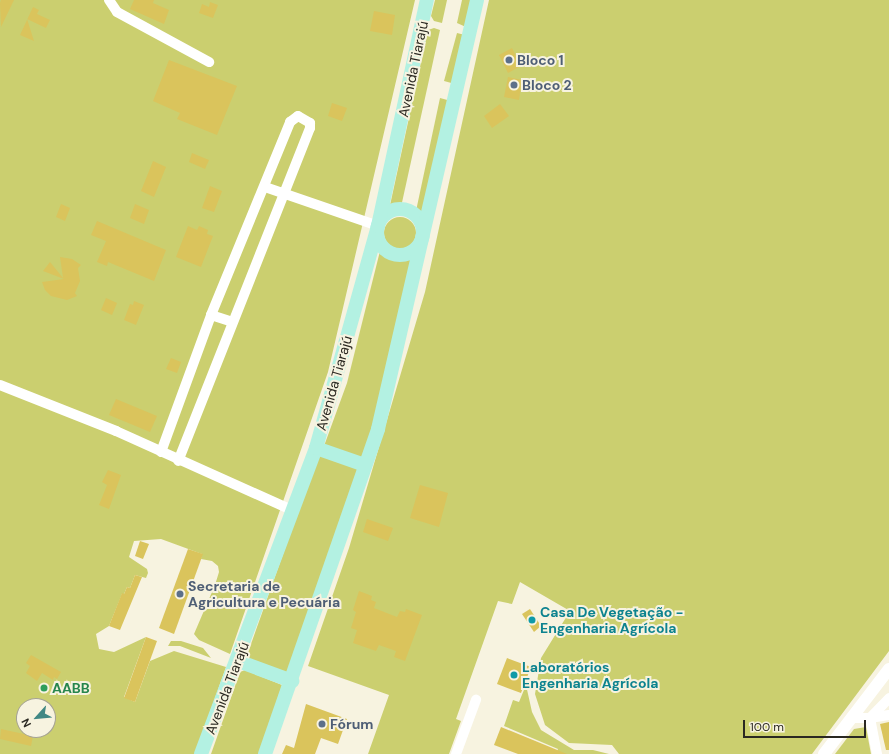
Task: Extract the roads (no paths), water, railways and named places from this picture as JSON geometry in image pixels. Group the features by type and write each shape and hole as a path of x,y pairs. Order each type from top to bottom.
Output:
{"main road":[{"name":"Avenida Tiarajú","path":"201,754 238,661 292,510 316,448 378,226 428,0"},
{"path":"265,754 292,681 378,429 477,0"},
{"path":"400,209 408,210 421,222 422,239 414,250 408,254 394,254 388,251 379,240 378,226 386,214 400,209"},
{"path":"316,448 366,465"},
{"path":"238,661 292,681"}],"street":[{"path":"109,0 117,12 209,62"},
{"path":"161,452 211,315 266,187 290,122 298,116 310,123 310,128 282,193 178,461"},
{"path":"266,187 378,226"},
{"path":"211,315 232,322"},
{"path":"0,385 116,431 178,461 292,510"},
{"path":"824,754 889,669"},
{"path":"870,718 889,698"},
{"path":"456,754 476,700"},
{"path":"852,718 870,718 889,715"},
{"path":"870,718 877,754"}],"place":[{"name":"Bloco 1","path":"509,60"},
{"name":"Bloco 2","path":"514,85"},
{"name":"Secretaria de Agricultura e Pecuária","path":"180,594"},
{"name":"Casa De Vegetação - Engenharia Agrícola","path":"532,620"},
{"name":"Laboratórios Engenharia Agrícola","path":"514,675"},
{"name":"AABB","path":"44,688"},
{"name":"Fórum","path":"322,724"}]}
